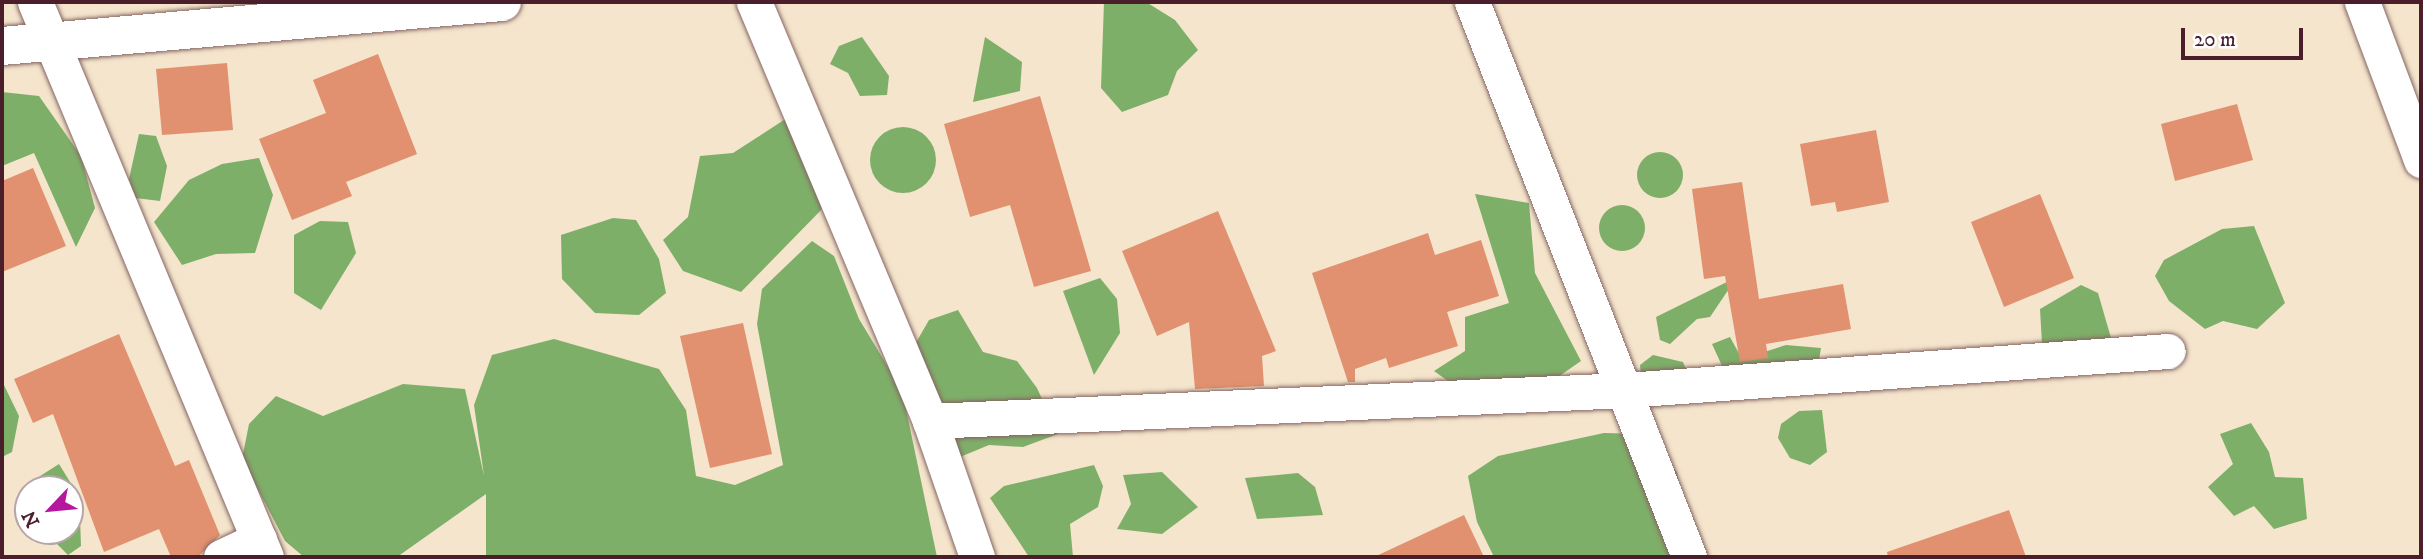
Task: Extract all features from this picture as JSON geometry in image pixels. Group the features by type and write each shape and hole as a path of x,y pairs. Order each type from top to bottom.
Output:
{"street":[{"path":"35,2 263,548 221,557"},
{"path":"2,46 502,2"},
{"path":"754,2 930,421 977,557"},
{"path":"1472,2 1689,557"},
{"path":"2362,2 2421,160"},
{"path":"930,421 1625,390 2168,351"}],"green space":[{"path":"1104,2 1146,2 1175,20 1198,50 1177,71 1168,95 1122,112 1101,88"},
{"path":"862,37 889,76 887,95 860,96 848,73 830,64 839,46"},
{"path":"985,37 1022,62 1020,91 973,102"},
{"path":"2,92 39,96 81,156 95,208 76,247 34,153 2,166"},
{"path":"787,118 826,205 741,292 683,271 663,240 688,217 700,156 733,153"},
{"path":"903,127 926,137 936,160 926,183 903,193 880,183 870,160 880,137"},
{"path":"139,134 156,136 167,166 160,201 135,198 129,179"},
{"path":"1660,152 1677,158 1683,175 1677,192 1660,198 1643,192 1637,175 1643,158"},
{"path":"259,158 273,195 255,253 216,254 182,265 154,222 189,180 222,164"},
{"path":"1475,194 1529,203 1535,273 1581,361 1532,395 1466,394 1434,371 1465,351 1465,317 1509,303"},
{"path":"1622,205 1639,211 1645,228 1639,245 1622,251 1605,245 1599,228 1605,211"},
{"path":"613,218 636,220 659,259 666,293 639,315 595,313 562,279 561,235"},
{"path":"320,221 348,222 356,253 321,310 294,293 294,235"},
{"path":"2254,226 2285,303 2257,329 2223,321 2205,329 2169,301 2155,276 2164,260 2222,229"},
{"path":"812,241 834,256 859,319 902,390 937,557 486,557 486,494 397,557 304,557 285,541 242,459 249,424 276,396 323,416 403,384 465,389 484,476 474,405 492,355 554,339 659,369 686,410 696,476 735,485 783,465 757,324 762,289"},
{"path":"1737,277 1710,317 1697,319 1670,344 1660,340 1656,317"},
{"path":"1100,278 1117,299 1120,333 1094,375 1063,291"},
{"path":"2081,285 2098,293 2111,338 2042,344 2040,309"},
{"path":"958,310 983,352 1017,361 1037,388 1058,434 1023,447 989,445 960,457 914,346 929,320"},
{"path":"1730,337 1742,359 1786,345 1821,348 1817,372 1723,368 1712,344"},
{"path":"1653,355 1683,362 1691,380 1641,375 1640,365"},
{"path":"2,381 19,416 12,452 2,457"},
{"path":"1822,410 1827,452 1810,465 1790,458 1778,438 1781,424 1799,411"},
{"path":"2251,423 2269,452 2275,477 2303,478 2307,519 2274,529 2254,506 2234,516 2208,487 2233,464 2220,434"},
{"path":"1604,433 1645,434 1677,472 1692,557 1494,557 1477,522 1468,476 1498,456"},
{"path":"59,464 66,475 42,475"},
{"path":"1094,465 1103,486 1098,507 1070,524 1073,557 1029,557 990,498 1004,486"},
{"path":"1162,472 1198,507 1162,534 1117,529 1131,504 1123,475"},
{"path":"1298,473 1315,487 1323,515 1257,519 1245,478"},
{"path":"58,545 81,545 81,546 68,555"}],"building":[{"path":"378,54 417,154 346,182 352,196 292,220 259,139 326,113 313,80"},
{"path":"227,63 233,130 162,135 156,69"},
{"path":"1040,96 1091,271 1034,287 1010,205 970,217 944,124"},
{"path":"2237,104 2253,160 2175,181 2161,124"},
{"path":"1876,130 1889,202 1837,212 1835,202 1811,206 1800,144"},
{"path":"33,168 66,246 2,272 2,181"},
{"path":"1742,182 1759,299 1843,284 1851,329 1766,344 1768,358 1740,362 1725,276 1704,279 1692,189"},
{"path":"2040,194 2074,278 2004,307 1971,222"},
{"path":"1218,211 1276,351 1262,356 1264,386 1195,389 1189,322 1157,336 1122,251"},
{"path":"1428,233 1435,255 1481,240 1499,296 1447,312 1458,346 1389,368 1386,358 1355,369 1355,382 1348,382 1312,273"},
{"path":"743,323 772,454 710,468 680,336"},
{"path":"119,334 175,466 189,460 220,535 198,557 171,557 159,529 104,552 84,498 84,475 76,475 53,414 33,423 14,379"},
{"path":"2009,510 2026,557 1888,557 1887,552"},
{"path":"1464,515 1484,557 1374,557"}]}
